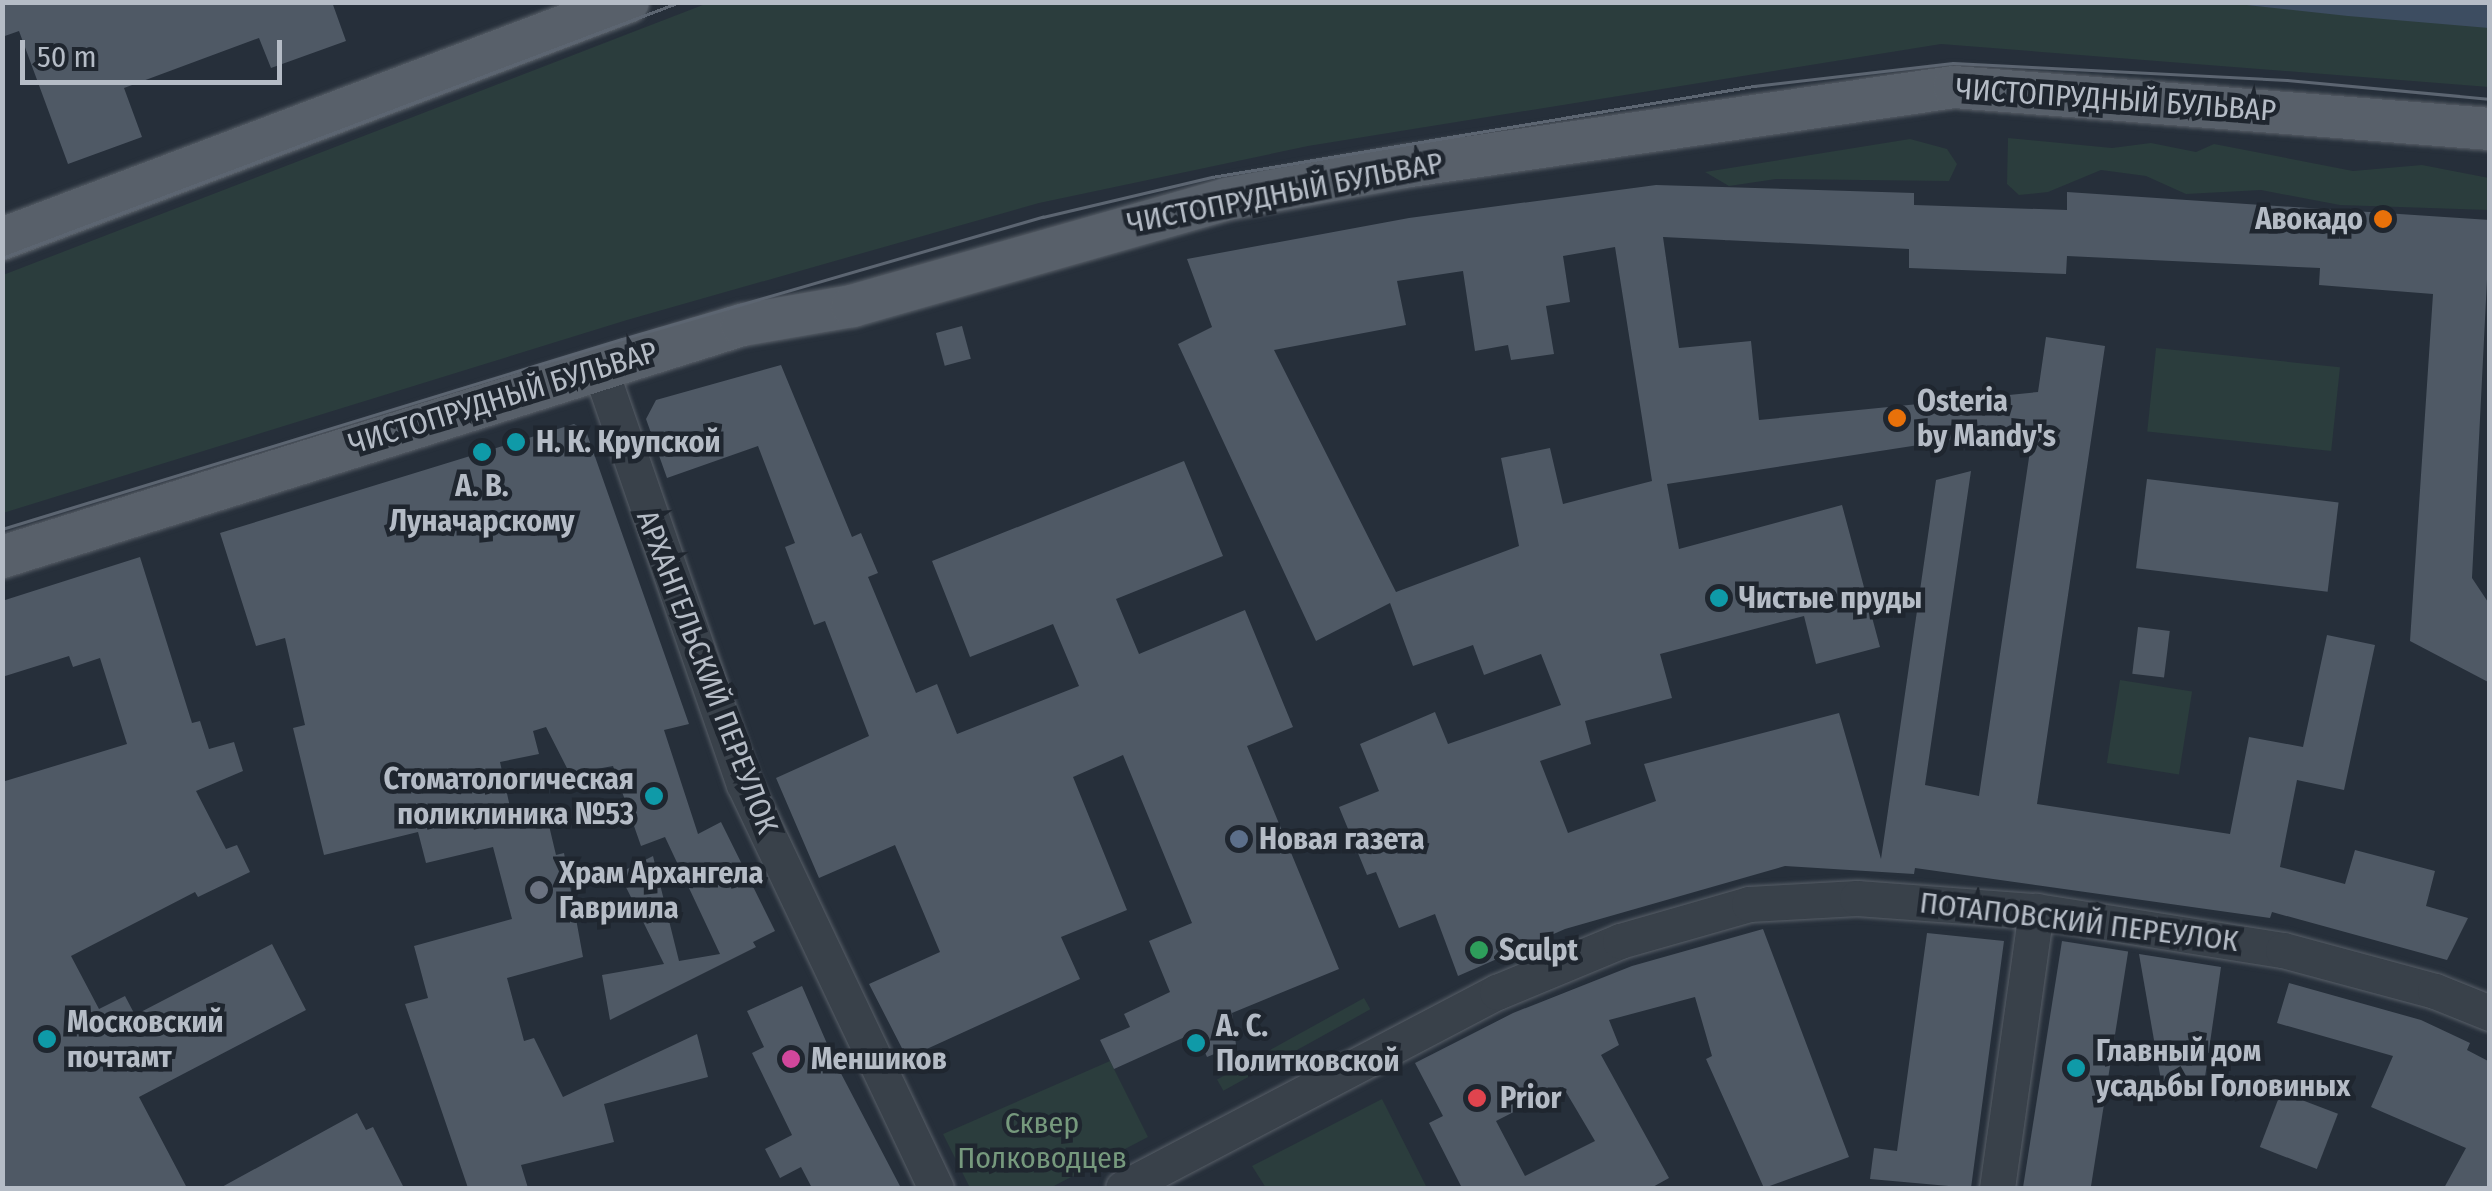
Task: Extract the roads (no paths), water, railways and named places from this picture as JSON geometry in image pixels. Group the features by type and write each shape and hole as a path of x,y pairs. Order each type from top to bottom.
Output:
{"main road":[{"path":"2,239 628,2"},
{"name":"ЧИСТОПРУДНЫЙ БУЛЬВАР","path":"2,556 598,366 742,326 852,306 1227,198 1954,87 2490,129"}],"street":[{"name":"АРХАНГЕЛЬСКИЙ ПЕРЕУЛОК","path":"598,366 744,784 936,1188"},
{"name":"ПОТАПОВСКИЙ ПЕРЕУЛОК","path":"1122,1188 1376,1050 1620,940 1786,900 1857,898 2036,911 2283,950 2435,991 2490,1014"},
{"path":"1997,1188 2036,911"}],"water":[{"path":"2228,3 2489,3 2489,28 2348,16"}],"tram line":[{"path":"2,258 680,2"},
{"path":"2,529 622,339 1043,217 1212,177 1754,86 1953,63 2287,80 2490,99"}],"place":[{"name":"Авокадо","path":"2383,219"},
{"name":"Osteria by Mandy's","path":"1897,418"},
{"name":"Н. К. Крупской","path":"516,442"},
{"name":"А. В. Луначарскому","path":"482,452"},
{"name":"Чистые пруды","path":"1719,598"},
{"name":"Стоматологическая поликлиника №53","path":"654,796"},
{"name":"Новая газета","path":"1239,839"},
{"name":"Храм Архангела Гавриила","path":"539,890"},
{"name":"Sculpt","path":"1479,950"},
{"name":"Московский почтамт","path":"47,1039"},
{"name":"А. С. Политковской","path":"1196,1043"},
{"name":"Меншиков","path":"791,1059"},
{"name":"Главный дом усадьбы Головиных","path":"2076,1068"},
{"name":"Prior","path":"1477,1098"}],"park label":[{"name":"Сквер Полководцев","path":"1042,1140"}]}
